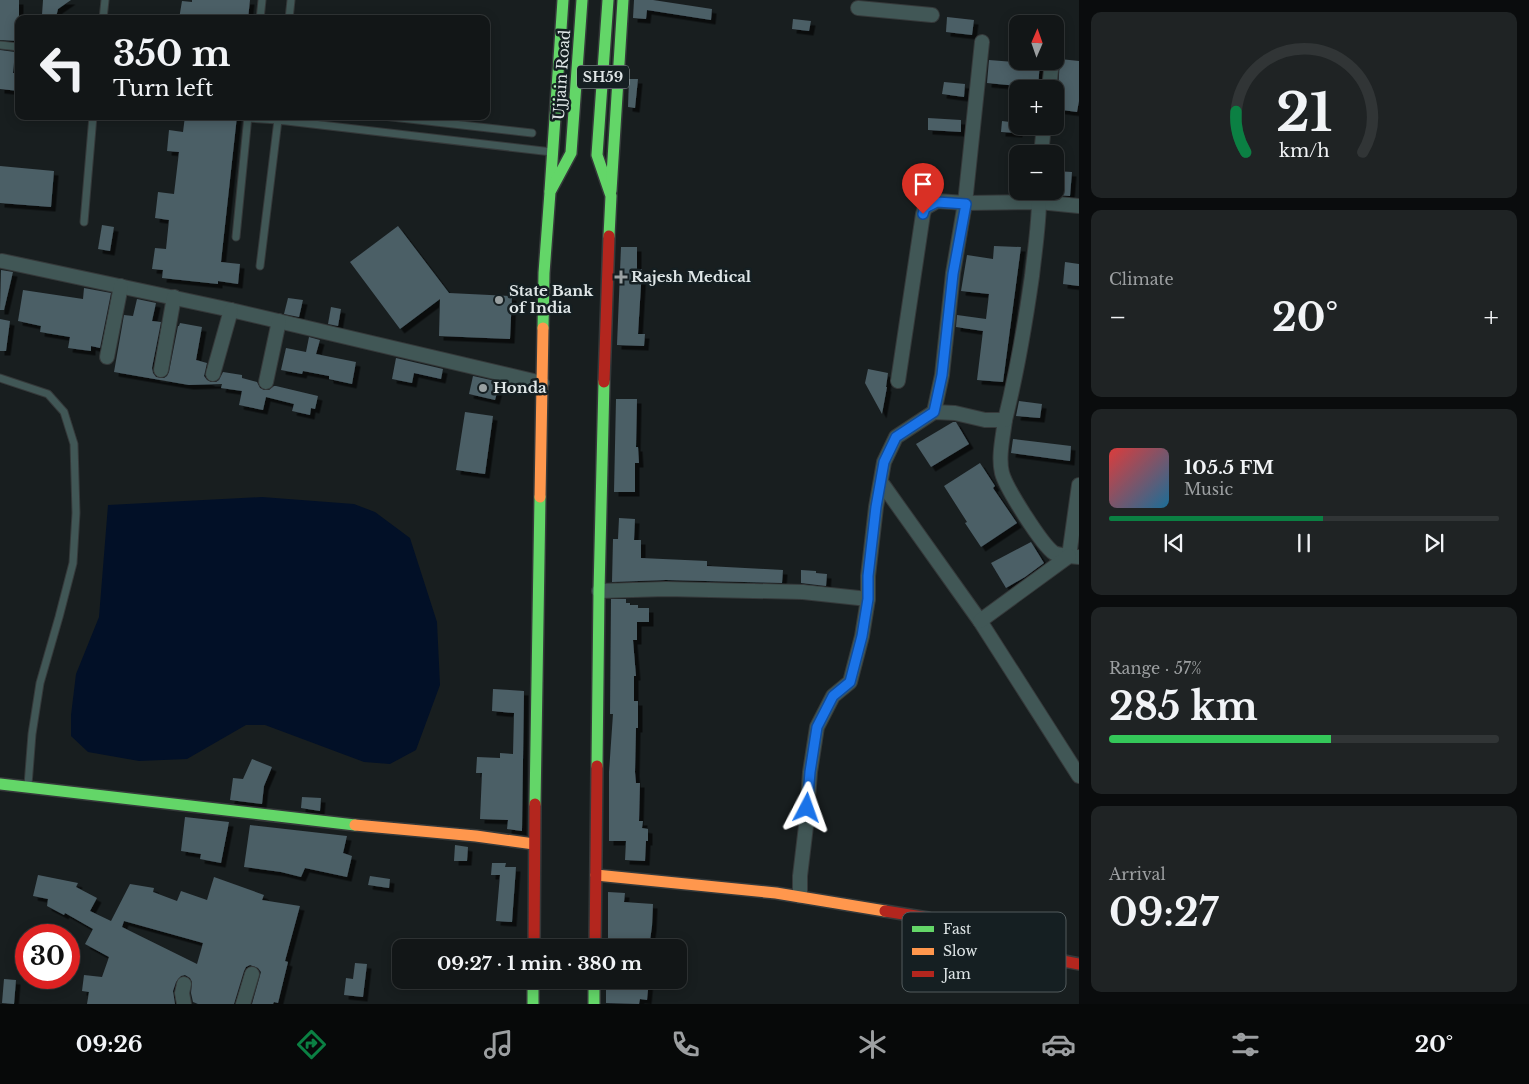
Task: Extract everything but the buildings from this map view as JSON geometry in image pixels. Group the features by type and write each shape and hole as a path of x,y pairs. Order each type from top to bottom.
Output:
{"main road":[{"path":"534,939 544,273 563,0"},
{"name":"Ujjain Road","path":"550,192 571,153 582,0"},
{"name":"SH59","path":"608,0 597,155 611,196"},
{"path":"595,939 599,591 606,292 623,0"},
{"path":"0,784 215,810 476,836 534,844"},
{"path":"596,875 800,896 902,914"},
{"path":"1066,961 1079,964"},
{"path":"533,1004 534,989"},
{"path":"594,989 594,1004"}],"street":[{"path":"858,8 891,3 932,15"},
{"path":"934,412 942,375 953,274 966,204 982,42"},
{"path":"898,381 925,208 937,202 966,204 1009,200"},
{"path":"1039,200 1027,313 1005,420 1000,461 1002,474 1013,497 1045,545 1056,554 1074,557"},
{"path":"1052,200 1079,206"},
{"path":"2,261 174,297 542,383"},
{"path":"107,357 121,286"},
{"path":"161,370 174,297"},
{"path":"213,374 231,310"},
{"path":"266,382 279,321"},
{"path":"800,896 800,876 810,772 817,727 833,696 850,682 862,636 868,599 868,576 876,507 884,462 896,437 934,412 955,413 985,420 1005,420"},
{"path":"881,482 980,621 1079,776"},
{"path":"1074,557 1079,485"},
{"path":"980,621 1074,557"},
{"path":"599,591 666,589 804,592 868,599"},
{"path":"243,1004 252,974"},
{"path":"184,984 182,993 184,1004"}],"lane":[{"path":"103,15 105,0"},
{"path":"260,15 262,0"},
{"path":"289,15 291,0"},
{"path":"0,45 15,47"},
{"path":"84,222 93,120"},
{"path":"236,237 248,120"},
{"path":"260,266 279,120"},
{"path":"295,120 552,152"},
{"path":"418,120 532,133"},
{"path":"0,378 48,394 64,412 74,444 76,513 73,563 40,683 32,734 28,787"}],"water":[{"path":"262,497 354,504 375,512 410,538 437,622 440,685 416,750 390,764 364,762 265,725 246,725 187,759 139,761 88,752 71,736 71,715 76,674 99,617 108,505"}],"traffic: fast":[{"path":"550,191 563,0"},
{"path":"543,328 544,273 550,192 571,153 582,0"},
{"path":"608,0 597,155 611,196 609,236"},
{"path":"611,191 623,0"},
{"path":"597,766 604,382"},
{"path":"535,804 540,497"},
{"path":"0,784 355,825"},
{"path":"533,989 533,1004"},
{"path":"594,989 594,1004"}],"traffic: slow":[{"path":"540,497 543,328"},
{"path":"355,825 476,836 534,844"},
{"path":"596,875 776,893 885,911"}],"traffic: jam":[{"path":"604,382 609,236"},
{"path":"595,939 597,766"},
{"path":"534,939 535,804"},
{"path":"885,911 902,914"},
{"path":"1066,961 1079,964"}],"place":[{"name":"Rajesh Medical","path":"621,277"},
{"name":"State Bank of India","path":"499,300"},
{"name":"Honda","path":"483,388"}],"route":[{"path":"807,808 817,727 833,696 850,682 862,636 868,599 868,576 876,507 884,462 896,437 934,412 942,375 953,274 966,204 937,202 925,208 923,214"}]}
